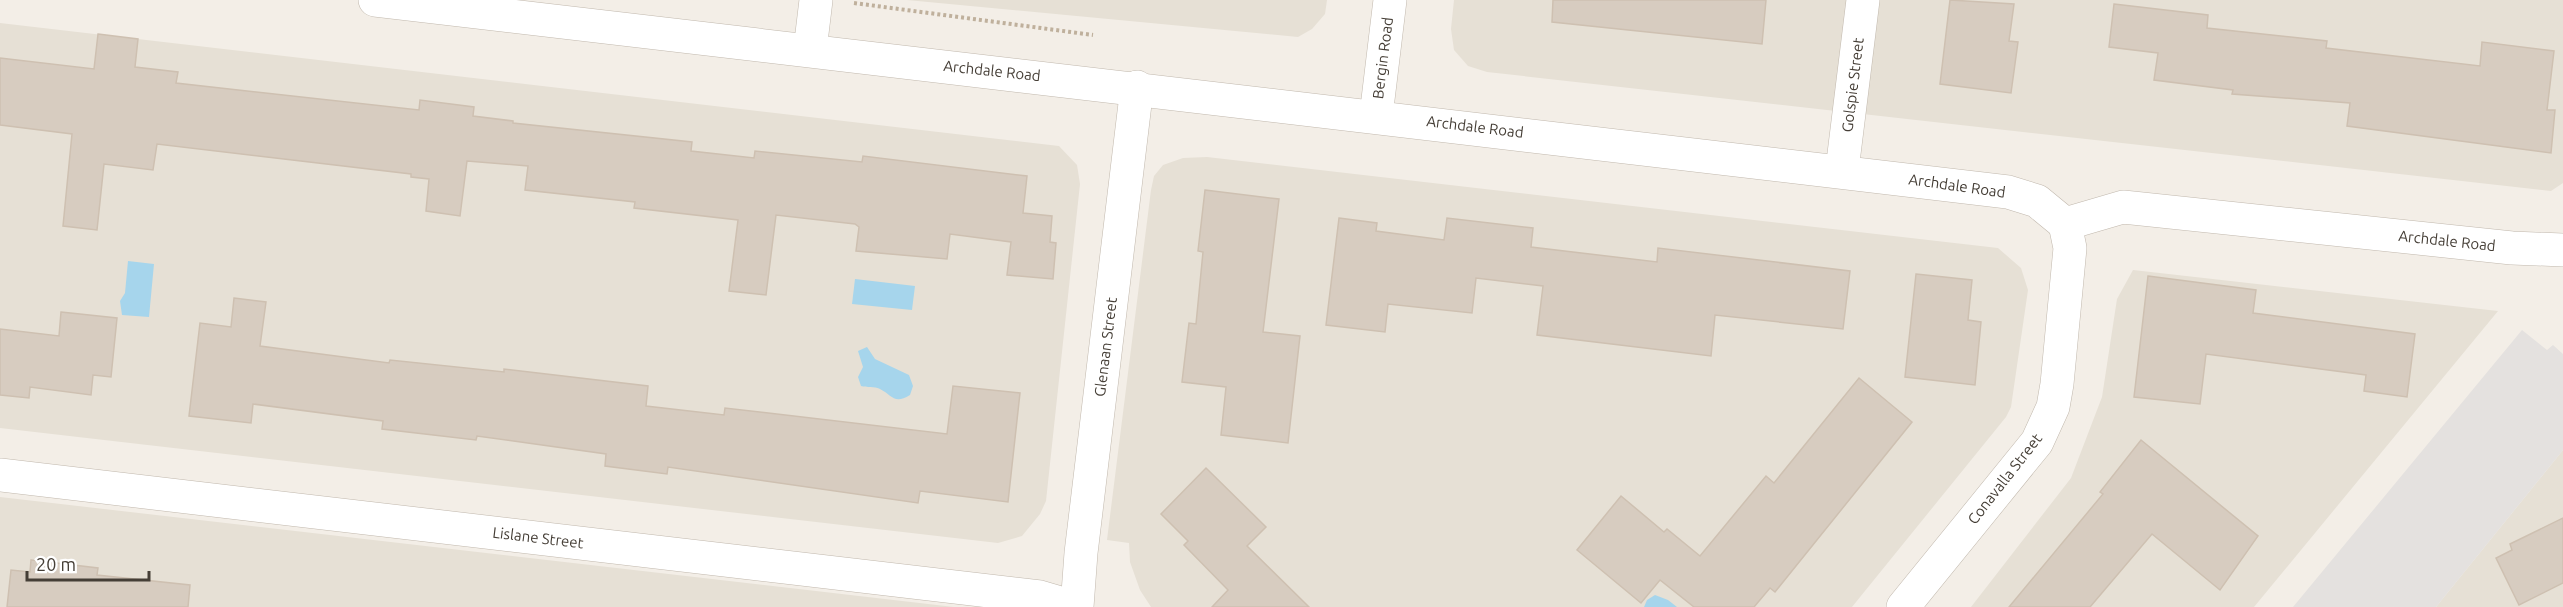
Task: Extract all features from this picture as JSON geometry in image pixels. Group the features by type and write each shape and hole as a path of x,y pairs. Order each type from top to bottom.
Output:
{"street":[{"name":"Archdale Road","path":"375,0 1137,87 1842,170 2008,192 2037,201 2065,224 2123,207 2512,248 2563,250"},
{"path":"810,50 816,0"},
{"name":"Bergin Road","path":"1376,116 1390,0"},
{"name":"Golspie Street","path":"1842,170 1863,0"},
{"name":"Glenaan Street","path":"1075,607 1137,87"},
{"name":"Conavalla Street","path":"1903,607 2037,442 2046,425 2057,384 2067,291 2070,248 2065,224"},
{"name":"Lislane Street","path":"0,475 1040,597 1075,607"}],"path":[{"path":"853,3 1093,35"}],"shaded area":[{"path":"907,0 1327,0 1325,14 1312,29 1298,37"},
{"path":"1454,0 2563,0 2563,183 2551,191 1487,72 1468,66 1454,50 1451,29"},
{"path":"0,23 1059,146 1077,165 1080,184 1046,501 1040,514 1022,536 998,543 0,428"},
{"path":"1207,157 1998,248 2021,268 2028,290 2011,407 2006,417 1852,607 1151,607 1140,590 1130,562 1129,543 1107,540 1154,176 1163,165 1183,158"},
{"path":"2133,270 2498,311 2254,607 1971,607 2071,478 2102,397 2117,299"},
{"path":"2522,330 2547,350 2553,345 2563,354 2563,450 2436,607 2293,607"},
{"path":"2563,450 2563,607 2436,607"},
{"path":"0,497 954,607 0,607"}],"water":[{"path":"128,261 154,264 149,317 122,315 120,301 125,293"},
{"path":"855,279 915,286 912,310 852,304"},
{"path":"867,347 875,359 909,375 913,386 910,395 897,399 878,388 861,386 858,377 863,367 858,351"},
{"path":"1655,595 1668,600 1677,607 1644,607 1647,600"}],"building":[{"path":"1553,0 1766,0 1762,44 1552,22"},
{"path":"1950,0 2014,4 2009,41 2018,42 2011,93 1940,84"},
{"path":"2114,4 2208,15 2207,28 2327,41 2326,48 2480,66 2482,42 2554,51 2547,110 2555,110 2551,153 2347,126 2350,103 2232,94 2233,90 2154,80 2158,53 2109,47"},
{"path":"98,34 138,39 135,67 178,72 176,83 419,110 420,100 474,107 473,116 513,121 513,123 692,142 691,151 754,158 755,151 862,162 863,156 1027,176 1023,213 1052,216 1050,242 1056,243 1053,279 1007,275 1011,242 950,234 947,259 856,251 859,227 855,224 776,215 766,295 729,291 738,220 634,208 635,202 525,190 528,166 467,161 460,216 426,211 429,179 411,177 411,174 157,144 153,170 104,164 97,230 63,226 72,134 0,125 0,58 94,69"},
{"path":"1205,190 1279,199 1263,332 1300,336 1288,443 1221,435 1226,387 1182,382 1189,323 1196,324 1203,252 1198,251"},
{"path":"1339,218 1377,223 1376,231 1444,240 1447,218 1533,228 1531,247 1657,262 1658,248 1850,271 1843,329 1715,315 1711,356 1537,335 1543,286 1476,278 1472,313 1388,304 1385,332 1326,325"},
{"path":"1916,274 1972,280 1968,320 1981,322 1975,385 1905,377"},
{"path":"2148,276 2256,290 2253,313 2415,334 2407,397 2364,391 2366,375 2206,354 2200,404 2134,397"},
{"path":"234,298 266,302 260,346 389,363 390,360 504,372 504,369 648,386 646,406 724,415 725,408 947,434 953,386 1020,393 1008,502 920,491 918,503 668,467 667,474 605,466 606,454 477,436 476,440 382,429 383,421 253,404 251,423 189,416 200,323 231,327"},
{"path":"61,312 117,318 111,377 93,375 91,395 30,387 29,398 0,395 0,329 59,336"},
{"path":"1859,378 1912,422 1775,592 1770,588 1754,607 1694,607 1660,580 1641,603 1577,550 1621,496 1664,532 1667,529 1700,556 1766,476 1774,483"},
{"path":"2141,440 2258,536 2220,590 2152,534 2090,607 2009,607 2103,494 2100,492"},
{"path":"1206,468 1266,527 1247,546 1309,607 1212,607 1228,590 1184,545 1188,541 1161,514"},
{"path":"2563,518 2563,583 2519,605 2496,558 2512,550 2510,544"},
{"path":"31,560 98,568 97,575 190,585 188,607 7,607 11,570 30,572"}]}
